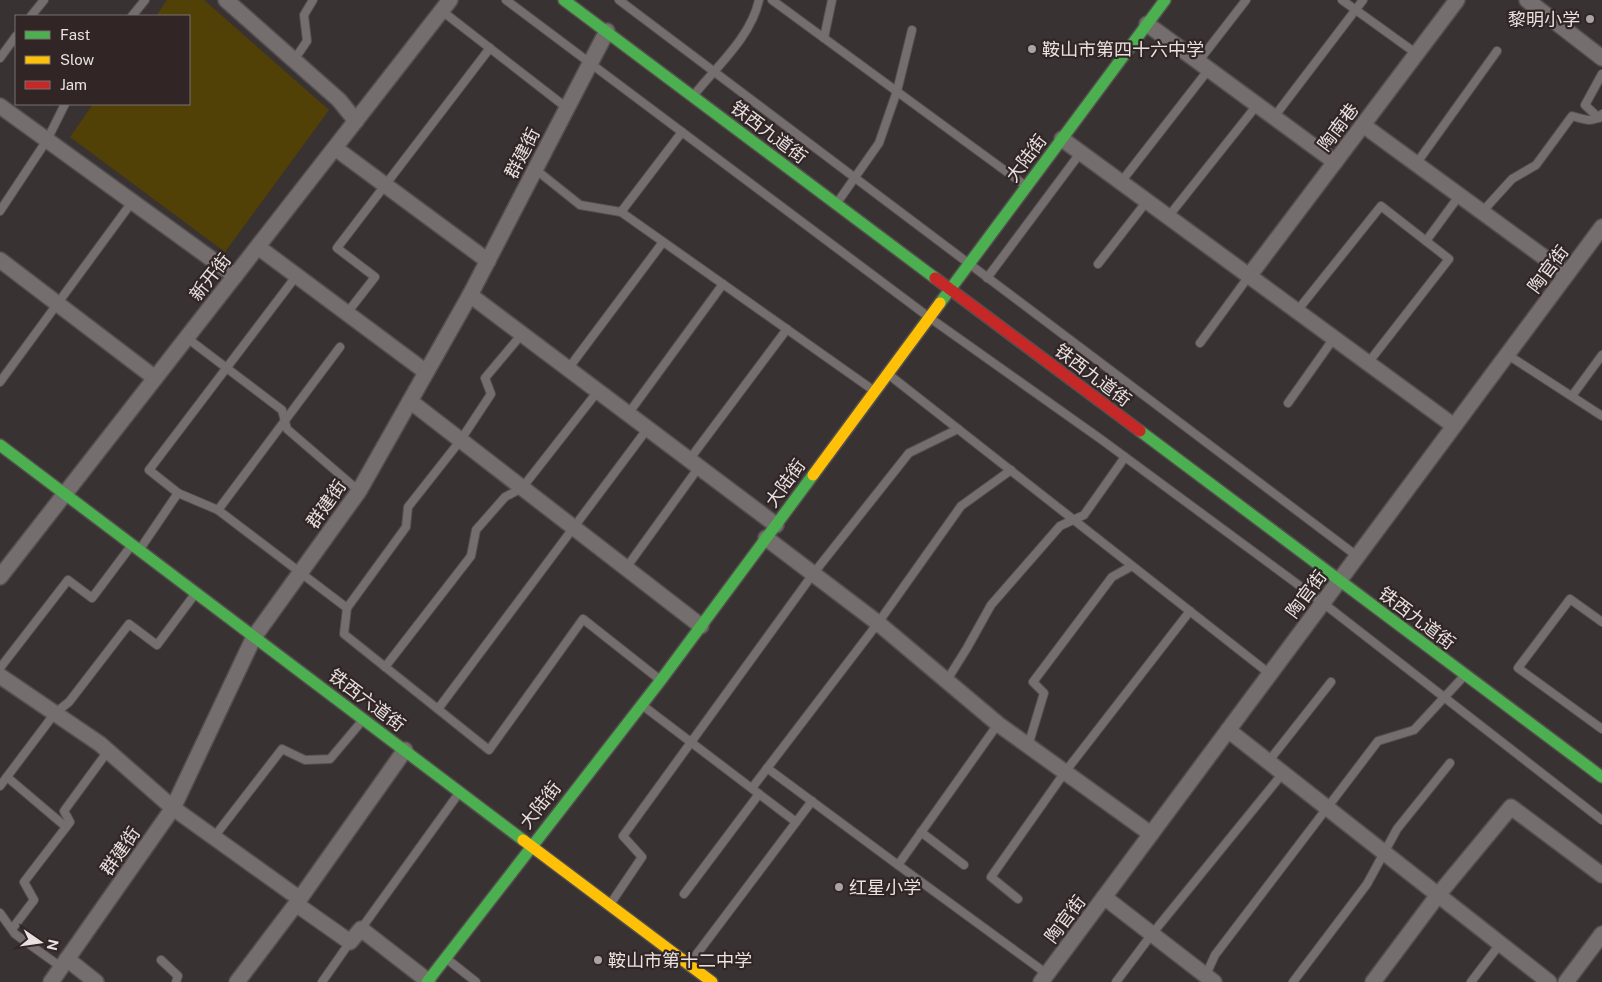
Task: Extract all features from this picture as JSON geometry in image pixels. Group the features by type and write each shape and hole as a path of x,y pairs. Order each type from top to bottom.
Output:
{"main road":[{"name":"铁西九道街","path":"564,0 1602,777"},
{"name":"大陆街","path":"428,981 531,845 661,680 1164,0"},
{"name":"铁西六道街","path":"0,445 712,982"}],"street":[{"name":"陶南巷","path":"1249,276 1457,0"},
{"path":"1527,0 1602,58"},
{"path":"231,2 340,100 356,121"},
{"name":"新开街","path":"0,577 446,5"},
{"path":"1147,24 1335,162"},
{"name":"群建街","path":"51,982 173,808 254,637 359,491 470,295 607,31"},
{"path":"0,106 235,276"},
{"path":"1363,125 1567,274"},
{"path":"1062,138 1454,426"},
{"path":"335,148 488,261"},
{"name":"陶官街","path":"1044,978 1602,227"},
{"path":"258,246 426,372"},
{"path":"0,260 156,378"},
{"path":"470,295 776,525"},
{"path":"410,401 701,626"},
{"path":"766,538 878,623 998,724 1151,834"},
{"path":"0,676 108,751 173,808 214,837 350,942 360,929 428,981"},
{"path":"1228,730 1549,982"},
{"path":"237,982 298,902 405,750"},
{"path":"1374,982 1438,895 1511,807 1602,874"},
{"path":"1104,897 1207,980"},
{"path":"1566,982 1602,934"},
{"path":"64,963 96,982"}],"lane":[{"path":"32,15 44,0"},
{"path":"133,15 145,0"},
{"path":"294,60 307,41 304,15 313,0"},
{"path":"506,0 930,318 1125,457 1323,603 1602,820"},
{"path":"619,0 1358,556"},
{"path":"693,97 755,17 759,0"},
{"path":"772,0 1027,186"},
{"path":"824,38 832,0"},
{"path":"1121,182 1246,0"},
{"path":"1342,0 1417,54"},
{"path":"1274,117 1363,0"},
{"path":"446,5 490,48 567,108"},
{"path":"836,204 879,142 897,91 912,30"},
{"path":"0,58 15,37"},
{"path":"347,313 375,277 337,248 490,48"},
{"path":"1416,164 1497,51"},
{"path":"1482,212 1512,179 1536,165 1572,116 1589,121 1600,116 1585,105 1602,74"},
{"path":"0,211 47,140 64,105"},
{"path":"1168,216 1257,105"},
{"path":"621,212 682,132"},
{"path":"988,278 1081,152"},
{"path":"535,169 580,205 621,212 875,391"},
{"path":"1426,241 1459,196"},
{"path":"1098,264 1147,201"},
{"path":"0,382 132,202"},
{"path":"1297,311 1380,206 1449,259 1368,363"},
{"path":"568,369 663,242"},
{"path":"296,276 149,470 178,493 218,510 347,608"},
{"path":"1200,343 1249,276"},
{"path":"628,414 723,284"},
{"path":"626,568 694,463 787,329"},
{"path":"522,334 485,378 491,394 460,440 408,507 406,527 347,608 344,634 489,750 583,620 661,680"},
{"path":"187,338 282,410 287,429 359,491"},
{"path":"1288,403 1334,338"},
{"path":"218,510 340,347"},
{"path":"1508,354 1602,416"},
{"path":"1572,396 1602,355"},
{"path":"888,374 1270,674"},
{"path":"385,667 471,556 476,530 505,497 522,488 598,391"},
{"path":"438,709 575,529 648,428"},
{"path":"610,904 642,857 623,836 813,574 909,453 958,429"},
{"path":"947,680 968,648 991,606 1060,526 1084,515 1125,457"},
{"path":"752,788 878,623 961,506 1010,470"},
{"path":"0,668 68,580 92,598 135,548 178,493"},
{"path":"1028,746 1044,693 1033,682 1112,577 1132,566"},
{"path":"0,786 55,713 69,702 129,624 157,645 196,593"},
{"path":"1602,622 1570,599 1518,668 1602,729"},
{"path":"1018,899 991,877 1065,772 1190,611"},
{"path":"1207,980 1215,955 1378,741 1414,730 1446,698 1465,675"},
{"path":"1268,762 1331,682"},
{"path":"642,705 796,822"},
{"path":"214,837 282,749 305,760 330,759 364,719"},
{"path":"898,865 998,724"},
{"path":"12,929 34,900 24,882 70,822 64,812 108,751"},
{"path":"1293,982 1367,884 1397,829 1450,763"},
{"path":"767,768 898,865 1044,978"},
{"path":"1116,982 1152,934 1282,773"},
{"path":"7,777 66,827"},
{"path":"360,929 460,792"},
{"path":"684,894 759,794"},
{"path":"689,964 812,801"},
{"path":"921,832 964,864"},
{"path":"0,913 12,929 64,963"},
{"path":"322,982 350,942"},
{"path":"1471,982 1500,944"},
{"path":"446,958 476,982"},
{"path":"161,960 178,976 176,982"}],"shaded area":[{"path":"167,0 204,0 329,110 225,252 70,137 92,105 190,105 190,15 157,15"}],"traffic: fast":[{"path":"564,0 935,278"},
{"path":"940,303 1165,0"},
{"path":"1140,431 1602,777"},
{"path":"0,445 523,840"},
{"path":"427,982 661,680 813,475"}],"traffic: slow":[{"path":"813,475 940,303"},
{"path":"523,840 712,982"}],"traffic: jam":[{"path":"935,278 1140,431"}],"place":[{"name":"黎明小学","path":"1590,19"},
{"name":"鞍山市第四十六中学","path":"1032,49"},
{"name":"红星小学","path":"839,887"},
{"name":"鞍山市第十二中学","path":"598,960"}]}
